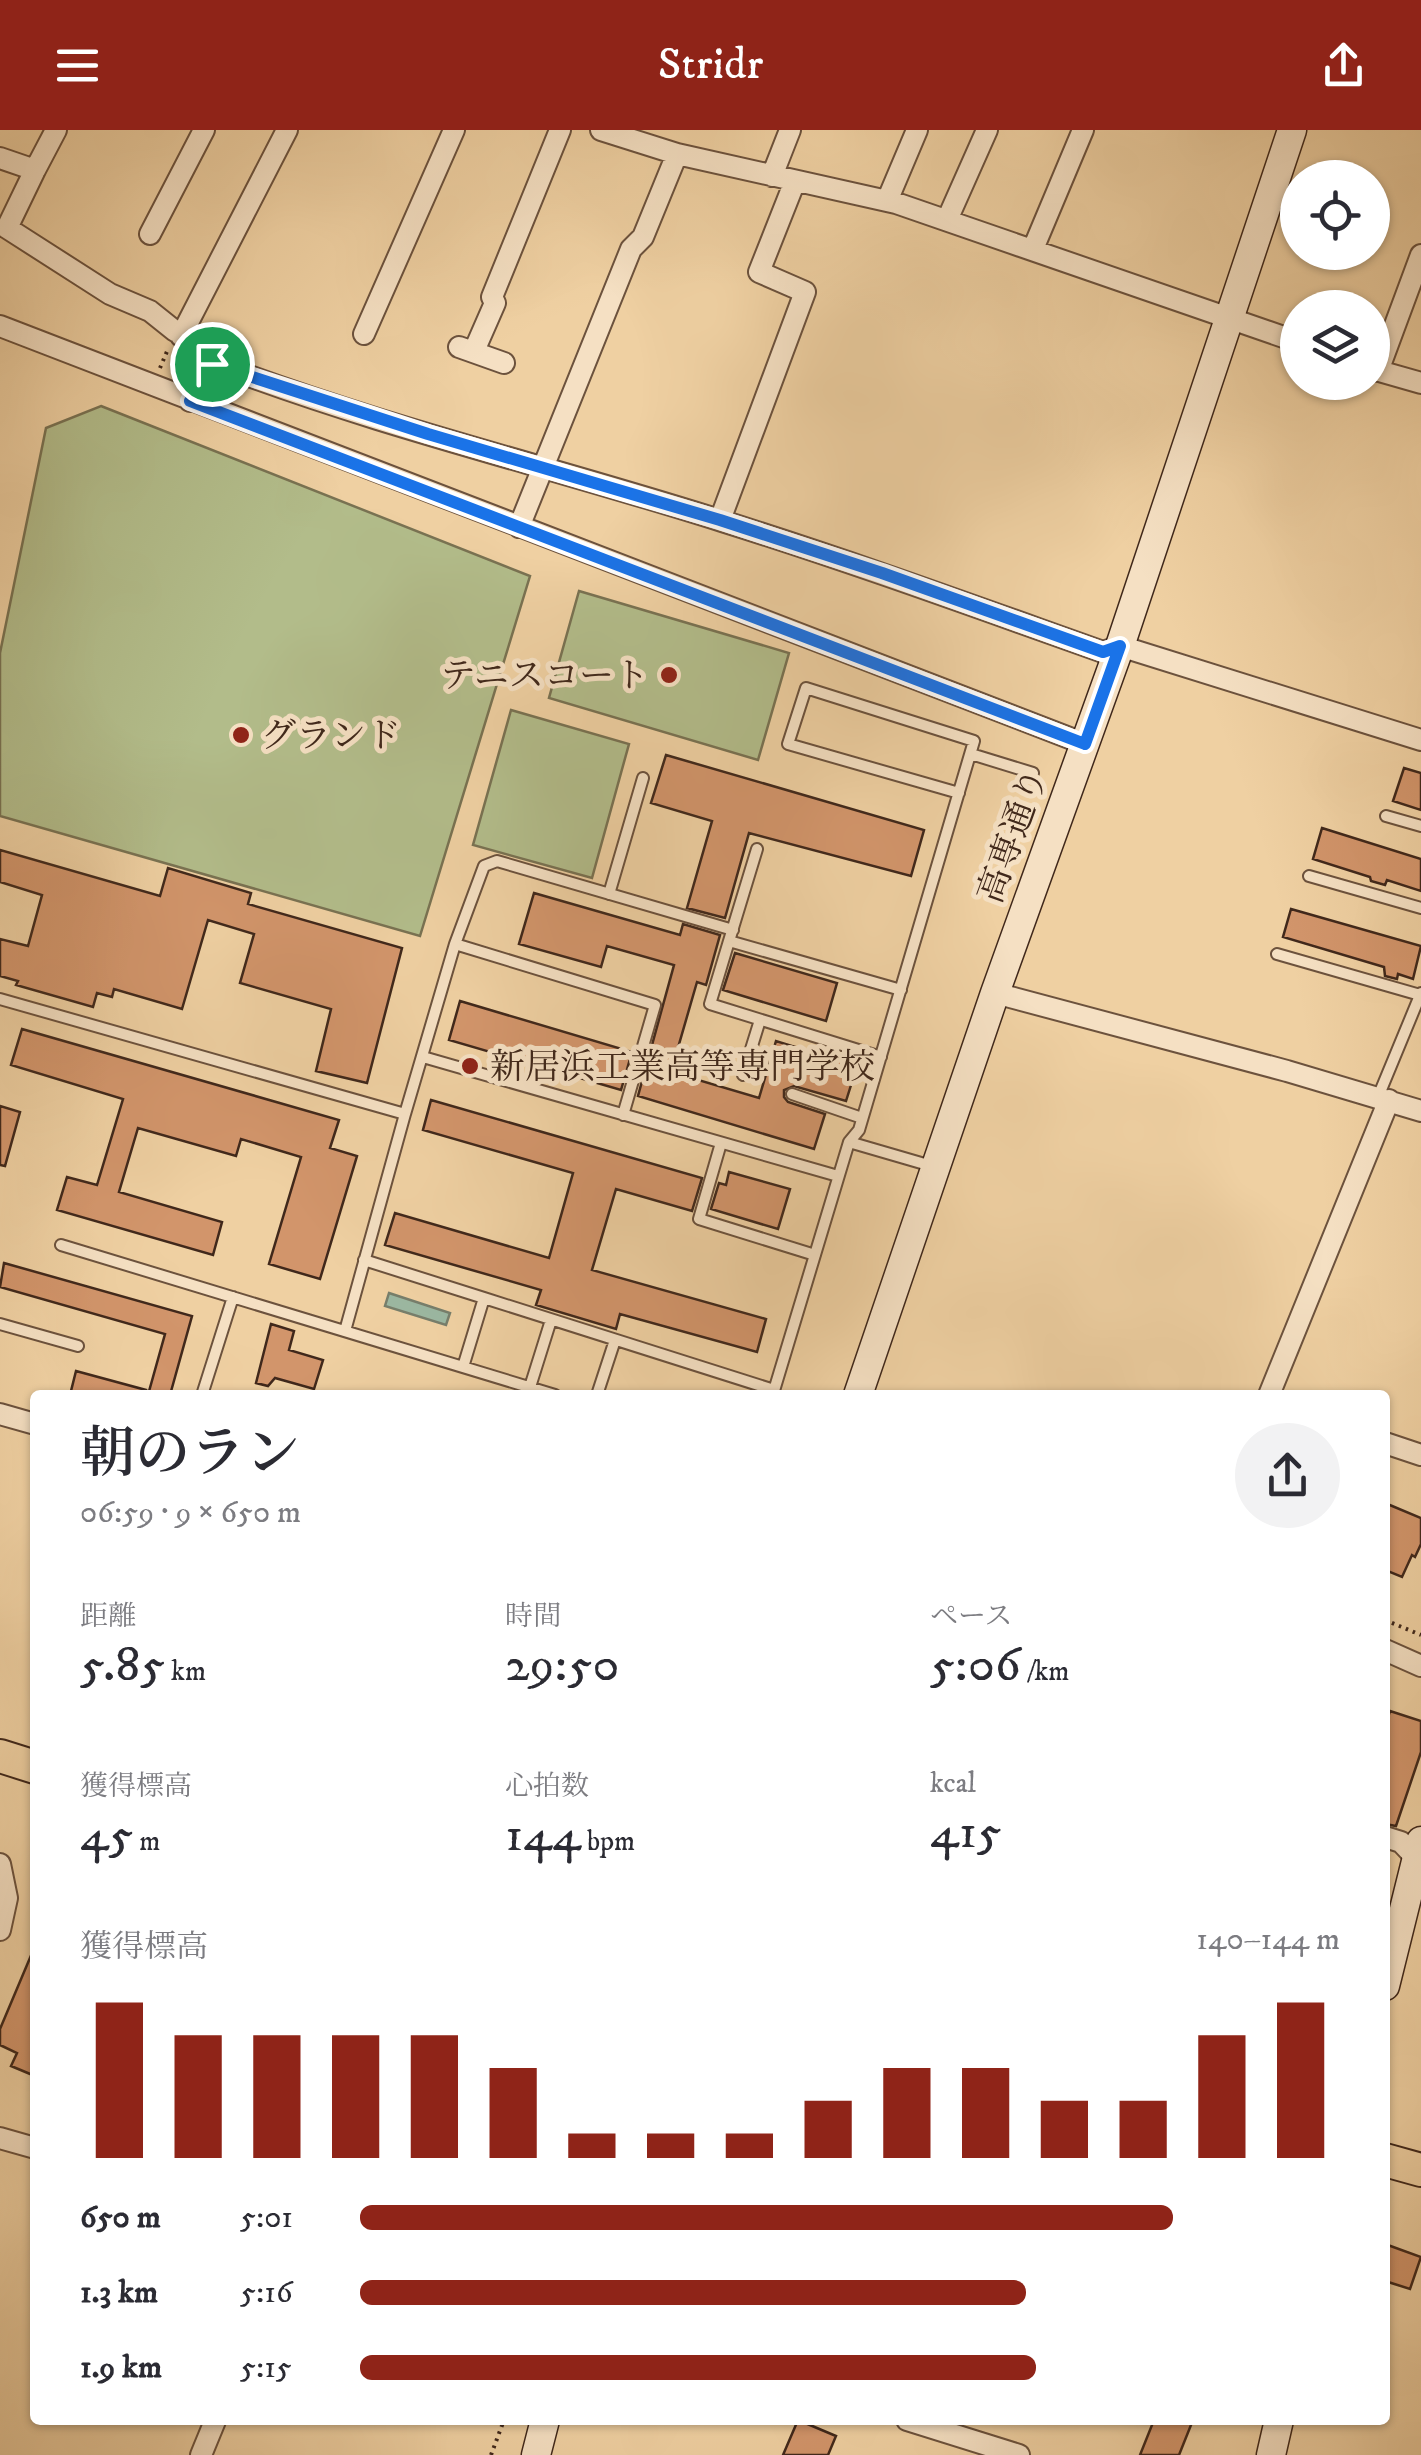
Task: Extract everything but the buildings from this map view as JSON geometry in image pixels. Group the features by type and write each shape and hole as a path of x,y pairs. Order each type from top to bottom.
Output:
{"main road":[{"path":"0,1756 30,1765"},
{"path":"1390,2161 1421,2170"}],"street":[{"path":"56,130 7,228 110,294 150,312 178,333 286,130"},
{"path":"150,234 204,130"},
{"path":"364,334 454,130"},
{"path":"504,363 466,349 494,304 492,297 560,130"},
{"path":"601,130 677,154 888,201 1280,336"},
{"path":"772,176 790,130"},
{"path":"888,201 918,130"},
{"path":"947,220 987,130"},
{"path":"1032,249 1083,130"},
{"name":"高専通り","path":"860,1390 995,993 1120,646 1292,130"},
{"path":"519,527 631,248 643,237 677,154"},
{"path":"0,158 35,170"},
{"path":"720,520 805,292 759,272 795,181"},
{"path":"1390,332 1421,255"},
{"path":"0,326 1085,744"},
{"path":"190,401 212,364 222,366 288,391 720,520 1103,652 1120,646 1420,737"},
{"path":"1390,374 1421,383"},
{"path":"995,993 1421,1111"},
{"path":"1272,1390 1383,1098"},
{"path":"0,1414 30,1423"},
{"path":"1390,1445 1421,1455"},
{"path":"1390,1652 1421,1666"},
{"path":"1390,1839 1419,1855 1390,1967"},
{"path":"0,1864 8,1898 0,1930"},
{"path":"0,2138 30,2147"},
{"path":"201,2455 214,2425"},
{"path":"536,2455 544,2425"},
{"path":"924,2425 1019,2455"},
{"path":"1271,2455 1278,2425"}],"lane":[{"path":"774,1390 849,1142 859,1130 862,1118 901,990 959,793 970,754 974,742 806,688 788,744 959,793"},
{"path":"970,754 1034,773"},
{"path":"609,894 643,778"},
{"path":"1386,816 1421,826"},
{"path":"757,849 710,1004 881,1057"},
{"path":"345,1331 405,1114 456,944 484,866 497,860 901,990"},
{"path":"1309,876 1421,908"},
{"path":"456,944 656,1004 623,1115"},
{"path":"1277,954 1420,994 1383,1098"},
{"path":"0,998 405,1114"},
{"path":"742,1075 760,1020"},
{"path":"423,1058 838,1176"},
{"path":"792,1094 862,1118"},
{"path":"849,1142 936,1168"},
{"path":"721,1143 699,1219 815,1254"},
{"path":"60,1244 539,1390"},
{"path":"364,1260 767,1390"},
{"path":"204,1390 233,1297"},
{"path":"463,1367 484,1298"},
{"path":"530,1387 551,1320"},
{"path":"0,1324 78,1346"},
{"path":"598,1390 614,1340"}],"path":[{"path":"1390,1622 1421,1635"},
{"path":"491,2455 502,2425"}],"green space":[{"name":"グランド","path":"101,406 530,576 420,936 0,816 0,653 46,428"},
{"name":"テニスコート","path":"579,591 789,653 758,760 549,698"},
{"name":"テニスコート","path":"511,710 629,744 592,878 473,845"}],"shaded area":[{"path":"389,1293 450,1313 446,1325 385,1306"}],"place":[{"name":"テニスコート","path":"669,675"},
{"name":"グランド","path":"241,735"},
{"name":"新居浜工業高等専門学校","path":"470,1066"}],"route":[{"path":"212,364 428,434 720,520 1103,652 1120,646 1085,744 190,401 212,364"}]}
